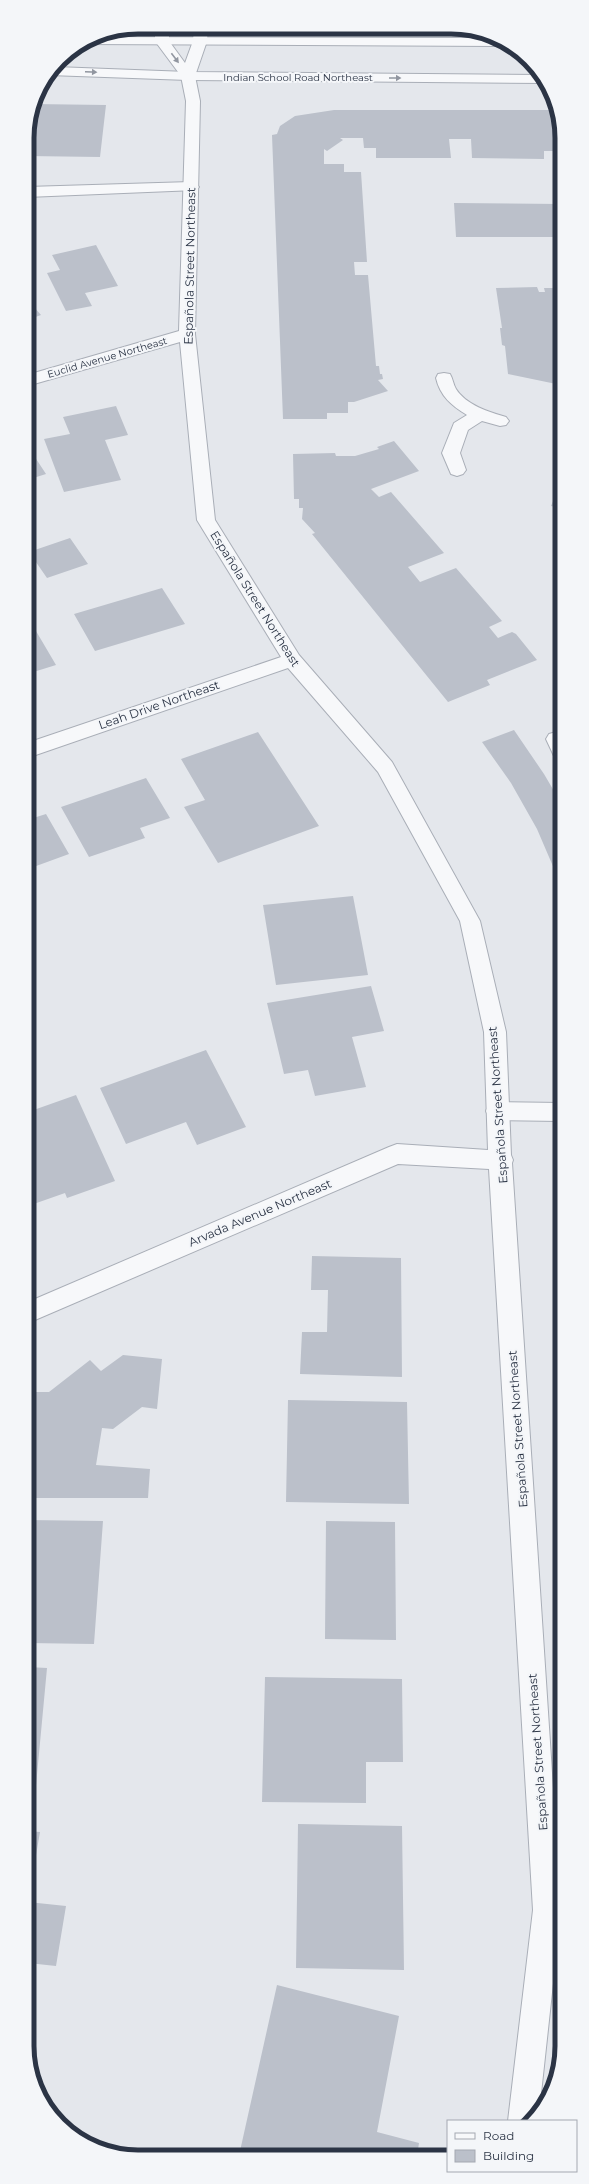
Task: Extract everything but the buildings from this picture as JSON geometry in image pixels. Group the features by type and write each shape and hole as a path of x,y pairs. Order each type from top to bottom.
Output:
{"street":[{"path":"162,34 188,76"},
{"path":"108,39 162,34 200,34 489,42"},
{"path":"188,76 200,34"},
{"name":"Indian School Road Northeast","path":"59,71 188,76 536,79"},
{"name":"Española Street Northeast","path":"188,76 193,101 187,334 206,520 292,660 385,767 470,921 495,1032 498,1111 548,1910 523,2120"},
{"path":"34,192 191,187"},
{"name":"Euclid Avenue Northeast","path":"34,379 187,334"},
{"path":"444,378 446,388 455,400 480,416 500,421"},
{"path":"457,470 451,453 460,427 480,416"},
{"name":"Leah Drive Northeast","path":"34,748 292,660"},
{"path":"498,1111 555,1112"},
{"name":"Arvada Avenue Northeast","path":"34,1310 397,1154 502,1160"}]}
